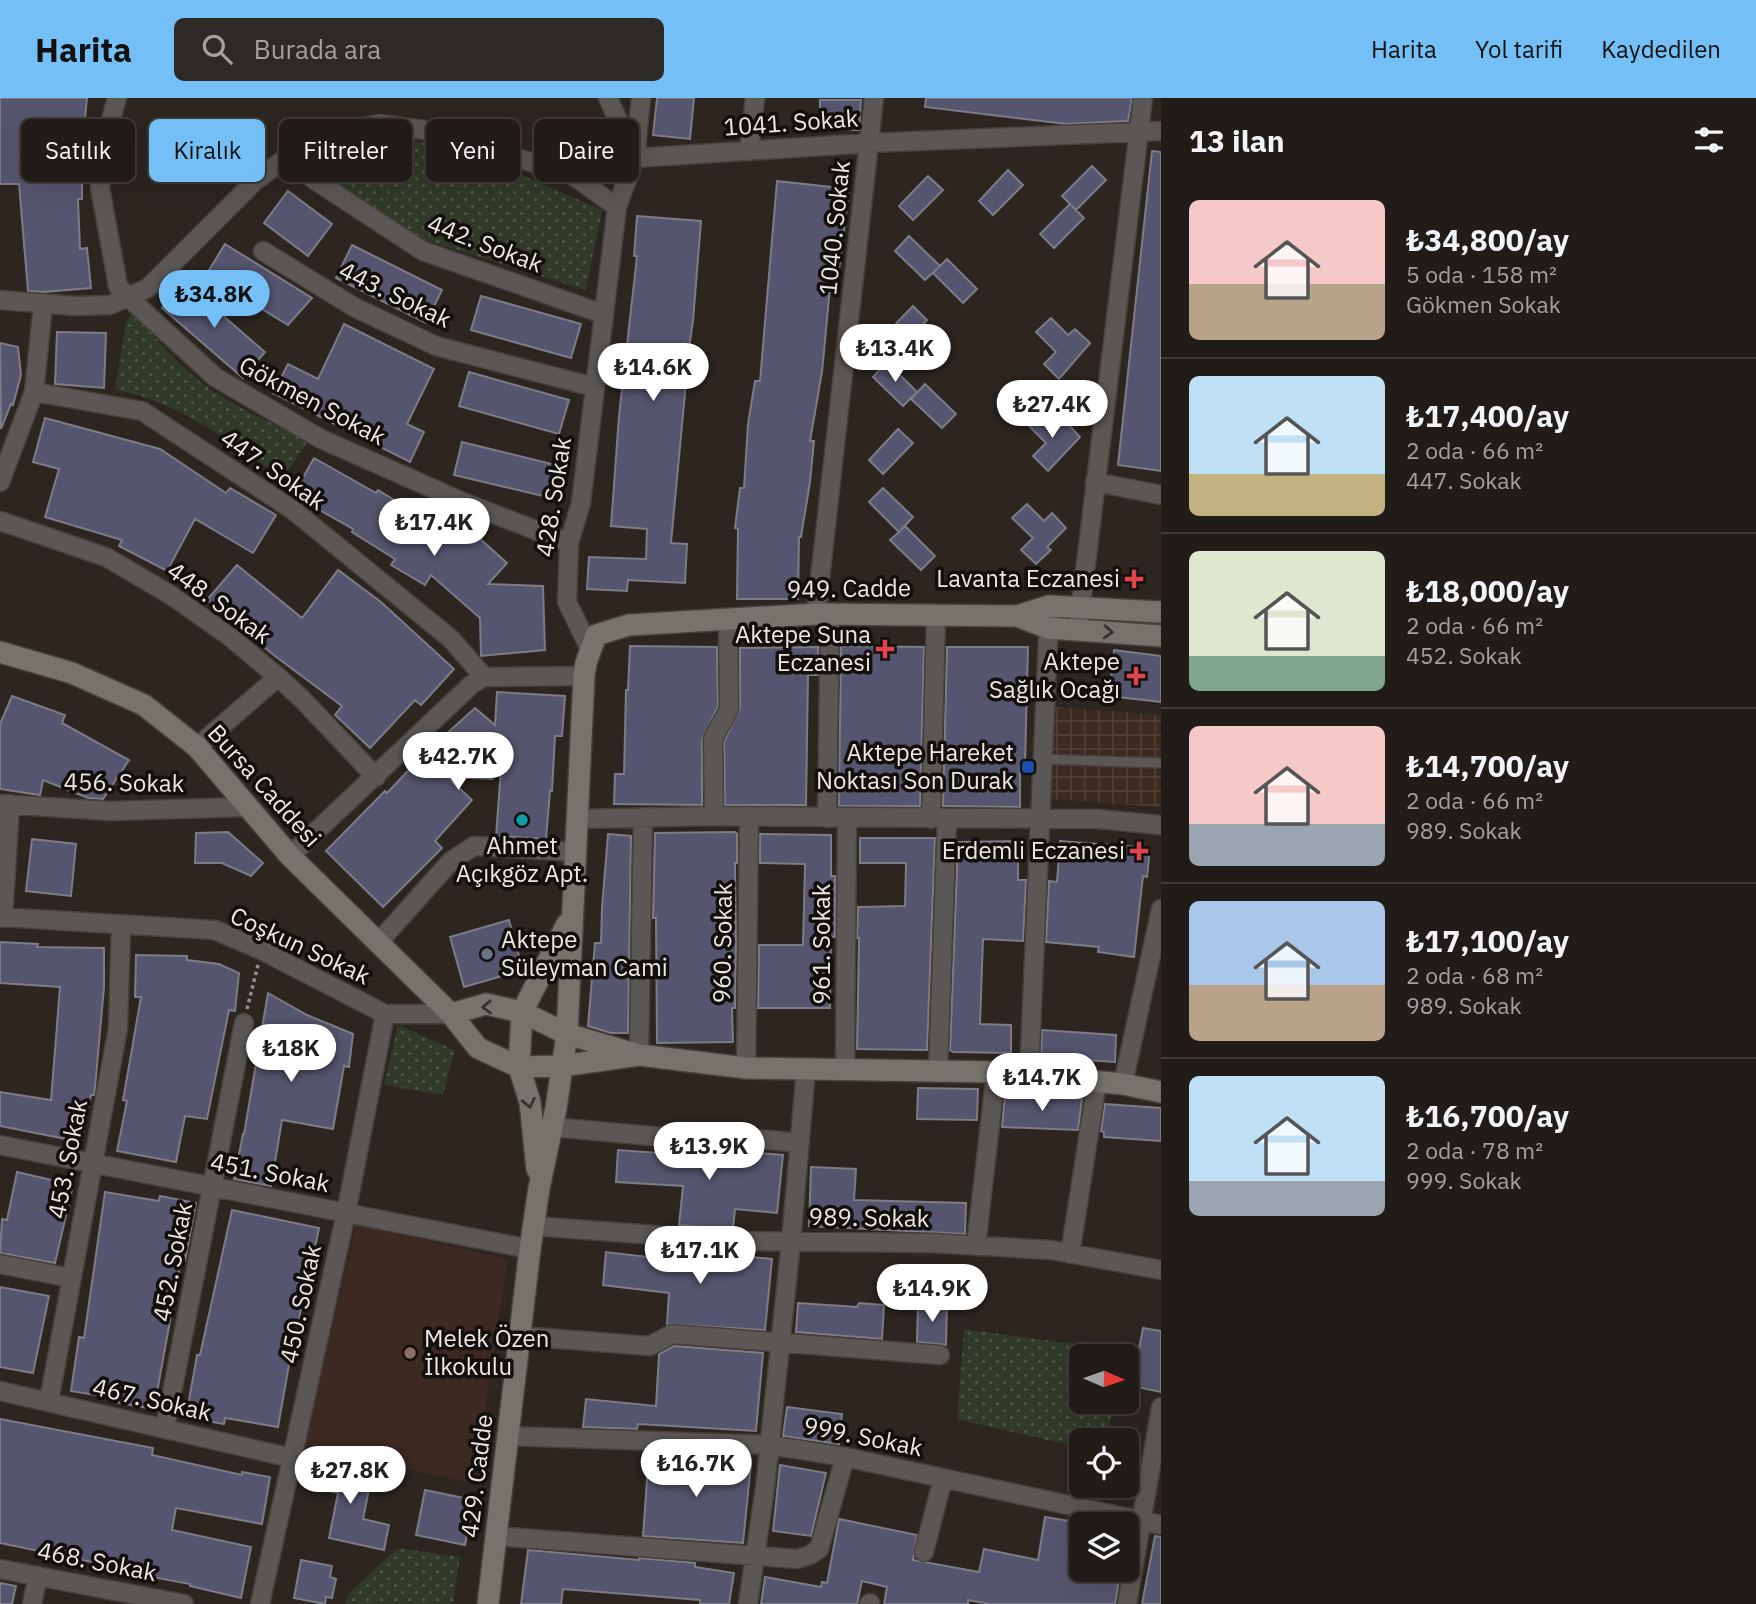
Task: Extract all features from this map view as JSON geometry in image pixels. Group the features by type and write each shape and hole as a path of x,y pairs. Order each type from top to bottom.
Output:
{"street":[{"name":"Gökmen Sokak","path":"117,98 109,126 100,188 118,286 128,297 215,377 321,439 463,502 569,543"},
{"path":"608,98 617,119"},
{"name":"428. Sokak","path":"639,119 641,98"},
{"path":"749,151 755,98"},
{"name":"1040. Sokak","path":"827,818 823,614 874,98"},
{"path":"1078,630 1143,98"},
{"path":"412,128 432,131 572,175 617,207"},
{"name":"1041. Sokak","path":"639,158 869,143 1161,131"},
{"path":"0,300 43,305 110,305 148,288 255,181 279,163"},
{"name":"442. Sokak","path":"318,182 423,251 603,314"},
{"name":"428. Sokak","path":"590,651 566,602 569,543 581,503 617,207 626,182"},
{"name":"443. Sokak","path":"263,251 354,307 436,346 594,387"},
{"path":"2,472 34,392 43,305"},
{"name":"447. Sokak","path":"34,392 142,411 293,510 451,639 484,677"},
{"path":"1095,482 1161,495"},
{"name":"448. Sokak","path":"0,522 106,557 189,608 229,636 278,677 376,777"},
{"path":"1029,1076 1045,617 1080,608 1161,612"},
{"name":"949. Cadde","path":"590,651 597,635 628,625 823,614 1045,617 1078,630 1161,636"},
{"path":"936,615 939,819 938,1071"},
{"path":"714,816 713,740 716,729 729,708 729,619"},
{"path":"539,1188 567,1034 584,676 590,651"},
{"name":"Bursa Caddesi","path":"0,652 72,674 144,705 197,747 290,856 451,1014 478,1048 519,1067"},
{"path":"290,856 472,684 484,677 584,676"},
{"path":"197,747 278,677"},
{"path":"2,918 5,804"},
{"name":"456. Sokak","path":"5,804 110,811 247,807"},
{"path":"579,820 714,816 1098,819 1161,825"},
{"path":"639,1055 643,817"},
{"name":"960. Sokak","path":"746,1068 749,817"},
{"name":"961. Sokak","path":"845,1070 847,818"},
{"path":"378,943 451,861 474,846 576,852"},
{"path":"1123,1084 1161,909"},
{"path":"539,1188 530,1102 519,1067 522,1012 572,916"},
{"name":"Coşkun Sokak","path":"2,918 215,930 261,950 385,1014 451,1014"},
{"name":"453. Sokak","path":"49,1401 118,1028 121,925"},
{"path":"451,1014 486,1004 522,1012 567,1034 639,1055 746,1068 996,1072 1123,1084 1161,1092"},
{"name":"450. Sokak","path":"260,1604 346,1213 385,1014"},
{"name":"452. Sokak","path":"165,1428 244,1023"},
{"path":"519,1067 561,1066 639,1055"},
{"path":"748,1604 769,1445 806,1069"},
{"path":"976,1246 996,1072"},
{"path":"1070,1254 1097,1082"},
{"path":"552,1127 673,1138 685,1132 800,1143"},
{"name":"451. Sokak","path":"0,1145 530,1249"},
{"name":"429. Cadde","path":"488,1604 539,1188"},
{"name":"989. Sokak","path":"533,1226 735,1241 1051,1250 1161,1270"},
{"path":"0,1264 71,1278"},
{"path":"520,1336 649,1346 672,1334 940,1355"},
{"name":"467. Sokak","path":"0,1391 292,1458"},
{"path":"1127,1604 1161,1407"},
{"name":"999. Sokak","path":"509,1436 769,1445 845,1457 1161,1525"},
{"path":"495,1536 797,1559 819,1549 845,1457"},
{"path":"924,1552 943,1478"},
{"name":"468. Sokak","path":"0,1569 184,1604"},
{"path":"32,1604 38,1576"}],"lane":[{"path":"1039,759 1161,763"}],"path":[{"path":"244,1023 261,950"}],"shaded area":[{"path":"1055,707 1161,715 1161,807 1051,799"},
{"name":"Melek Özen İlkokulu","path":"356,1224 508,1259 474,1484 304,1446"}],"green space":[{"path":"412,139 426,143 426,182 520,182 520,175 602,210 586,290 415,237 331,182 412,182"},
{"path":"133,311 174,358 214,392 308,441 283,478 182,413 138,395 115,390 126,323"},
{"path":"398,1025 455,1050 443,1095 384,1085"},
{"path":"964,1329 1074,1344 1069,1344 1069,1414 1111,1414 1109,1428 1069,1428 1069,1445 957,1419"},
{"path":"398,1548 460,1557 453,1604 345,1604 349,1593"}],"building":[{"path":"0,98 87,98 85,119 21,119 21,182 82,182 82,199 78,199 80,249 87,248 91,288 28,291 19,184 0,184"},
{"path":"657,98 694,98 690,139 653,135"},
{"path":"926,98 1132,98 1128,121 1066,124 925,107"},
{"path":"820,100 861,100 859,130 820,129"},
{"path":"1152,151 1161,152 1161,471 1118,465"},
{"path":"1092,166 1106,180 1076,210 1062,196"},
{"path":"1008,170 1023,185 993,215 979,201"},
{"path":"928,176 943,190 913,220 899,206"},
{"path":"777,181 849,189 838,278 831,277 822,372 810,441 814,441 810,482 799,537 798,599 737,599 738,529 735,528 740,488 744,488 748,424 755,381 760,381"},
{"path":"288,191 332,224 308,256 264,223"},
{"path":"1070,204 1084,218 1054,248 1040,234"},
{"path":"637,216 701,221 671,543 687,544 685,583 628,580 627,591 587,589 589,557 646,559 647,529 611,526 619,416 637,256 634,256"},
{"path":"909,236 940,266 925,280 895,251"},
{"path":"225,244 312,298 288,325 206,275"},
{"path":"352,245 442,290 426,323 336,278"},
{"path":"947,259 977,289 963,303 933,273"},
{"path":"184,282 265,352 243,378 162,308"},
{"path":"481,296 581,324 571,358 471,330"},
{"path":"913,306 927,320 898,351 883,337"},
{"path":"1051,318 1068,335 1075,329 1090,343 1059,379 1044,364 1056,352 1036,332"},
{"path":"344,324 434,369 407,424 424,432 410,462 273,393 288,364 318,379"},
{"path":"57,332 106,333 104,388 55,384"},
{"path":"0,343 18,347 21,375 13,405 11,404 1,429"},
{"path":"887,362 917,392 903,406 873,377"},
{"path":"469,372 569,400 559,434 459,406"},
{"path":"925,384 956,414 942,428 911,399"},
{"path":"1042,411 1059,428 1066,422 1080,437 1048,471 1033,456 1046,443 1028,425"},
{"path":"45,418 160,449 226,493 230,488 276,515 253,553 195,519 167,571 119,546 122,540 45,517 59,469 33,462"},
{"path":"898,429 913,443 883,474 869,460"},
{"path":"462,442 564,467 556,499 454,475"},
{"path":"314,458 376,493 378,490 420,516 422,513 472,543 478,537 507,563 488,584 543,586 545,650 481,656 480,618 431,575 425,585 391,565 395,559 352,532 353,529 293,495"},
{"path":"883,488 913,517 900,531 905,526 935,556 921,570 890,540 899,532 869,502"},
{"path":"1027,504 1044,521 1052,513 1066,528 1047,547 1051,550 1036,564 1021,550 1033,538 1012,518"},
{"path":"237,565 302,618 338,570 381,602 454,669 421,705 415,700 370,748 335,715 342,706 207,600"},
{"path":"630,646 717,647 718,706 702,740 702,805 614,804 615,774 624,774"},
{"path":"841,646 924,647 920,806 839,806"},
{"path":"818,647 818,675 808,675 806,805 725,805 724,742 740,708 740,648"},
{"path":"947,647 1028,647 1025,765 1020,765 1020,807 943,806"},
{"name":"Aktepe Sağlık Ocağı","path":"1114,650 1161,656 1161,702 1109,696"},
{"path":"497,692 565,696 562,736 555,736 546,839 496,836 501,769 492,779 447,777 472,800 435,841 442,848 383,907 326,851 385,791 387,793 423,755 475,708 495,725"},
{"path":"12,696 65,715 62,723 129,760 103,799 88,798 43,780 40,795 0,789 0,724"},
{"path":"228,832 263,863 251,876 222,863 195,863 196,833"},
{"path":"735,832 737,863 733,1042 657,1043 656,918 653,918 655,833"},
{"path":"608,834 631,836 628,1033 611,1033 588,1026 595,943 601,943"},
{"path":"760,834 831,835 831,876 835,876 835,937 831,937 830,1008 758,1008 759,945 803,945 805,864 760,863"},
{"path":"860,838 935,838 927,1050 857,1049 858,907 905,906 906,863 860,863"},
{"path":"32,839 76,844 71,896 26,891"},
{"path":"1018,841 1018,880 1026,880 1023,941 983,939 980,1024 1011,1025 1011,1053 953,1052 950,1050 958,842"},
{"path":"1060,841 1150,848 1147,877 1143,876 1134,957 1098,952 1099,947 1046,942 1049,881 1057,882"},
{"name":"Aktepe Süleyman Cami","path":"509,920 523,970 464,987 450,937"},
{"path":"0,942 38,944 37,947 104,948 104,987 95,1088 94,1095 91,1095 81,1142 0,1126 0,1092 51,1100 60,987 0,983"},
{"path":"136,955 187,956 187,960 219,964 239,973 235,1011 229,1010 207,1119 185,1116 176,1162 117,1151 127,1101 123,1100 141,997 135,997"},
{"path":"268,993 307,1015 353,1034 349,1067 344,1066 333,1129 282,1120 271,1186 234,1179"},
{"path":"1042,1030 1116,1035 1115,1062 1041,1057"},
{"path":"918,1088 978,1089 977,1120 917,1119"},
{"path":"1005,1095 1082,1099 1078,1130 1002,1127"},
{"path":"1105,1104 1161,1108 1161,1141 1104,1137 1104,1132 1101,1131"},
{"path":"686,1147 783,1155 777,1213 735,1209 733,1229 679,1225 683,1186 616,1182 618,1150 685,1155"},
{"path":"811,1167 856,1169 854,1200 966,1203 965,1234 809,1226"},
{"path":"17,1172 73,1185 55,1263 0,1253 2,1219 7,1220"},
{"path":"105,1192 159,1201 160,1196 196,1203 185,1261 181,1260 154,1409 119,1403 120,1399 71,1391 79,1337 84,1338"},
{"path":"232,1210 319,1228 307,1286 305,1285 278,1427 225,1418 224,1424 186,1417 197,1355 200,1355"},
{"path":"675,1248 732,1252 731,1255 772,1259 765,1330 667,1324 669,1293 603,1285 606,1252 673,1260"},
{"path":"0,1287 49,1296 33,1373 0,1367"},
{"path":"798,1303 857,1307 859,1303 884,1305 882,1339 796,1332"},
{"path":"918,1304 947,1305 946,1345 917,1342"},
{"path":"1143,1328 1161,1331 1161,1392 1139,1387 1139,1349"},
{"path":"674,1346 763,1353 756,1431 638,1424 637,1429 583,1427 586,1399 656,1406 659,1354"},
{"path":"787,1407 842,1414 839,1444 783,1436"},
{"path":"0,1419 153,1448 152,1455 242,1475 242,1472 270,1477 262,1524 176,1508 172,1530 251,1547 241,1598 190,1584 120,1571 121,1568 0,1543"},
{"path":"649,1452 751,1464 743,1543 643,1536"},
{"path":"316,1462 372,1474 363,1519 389,1525 384,1550 329,1538 338,1493 311,1487"},
{"path":"780,1465 826,1473 811,1536 773,1531"},
{"path":"425,1490 474,1500 465,1545 416,1535"},
{"path":"1045,1517 1069,1521 1069,1582 1119,1582 1115,1604 990,1604 968,1600 968,1604 884,1604 887,1587 862,1581 857,1604 761,1604 765,1577 821,1587 822,1582 827,1583 839,1519 917,1535 913,1560 979,1572 984,1549 1038,1560"},
{"path":"1155,1536 1161,1537 1161,1604 1142,1604"},
{"path":"528,1550 695,1563 695,1567 734,1573 729,1604 700,1604 700,1600 563,1589 561,1604 521,1604"},
{"path":"301,1560 332,1566 330,1577 336,1579 332,1598 326,1597 325,1604 294,1598"},
{"path":"0,1583 16,1586 12,1604 0,1604"}],"place":[{"name":"Lavanta Eczanesi","path":"1134,579"},
{"name":"Aktepe Suna Eczanesi","path":"885,649"},
{"name":"Aktepe Sağlık Ocağı","path":"1136,676"},
{"name":"Aktepe Hareket Noktası Son Durak","path":"1028,767"},
{"name":"Ahmet Açıkgöz Apt.","path":"522,820"},
{"name":"Erdemli Eczanesi","path":"1139,851"},
{"name":"Aktepe Süleyman Cami","path":"487,954"},
{"name":"Melek Özen İlkokulu","path":"410,1353"}]}
